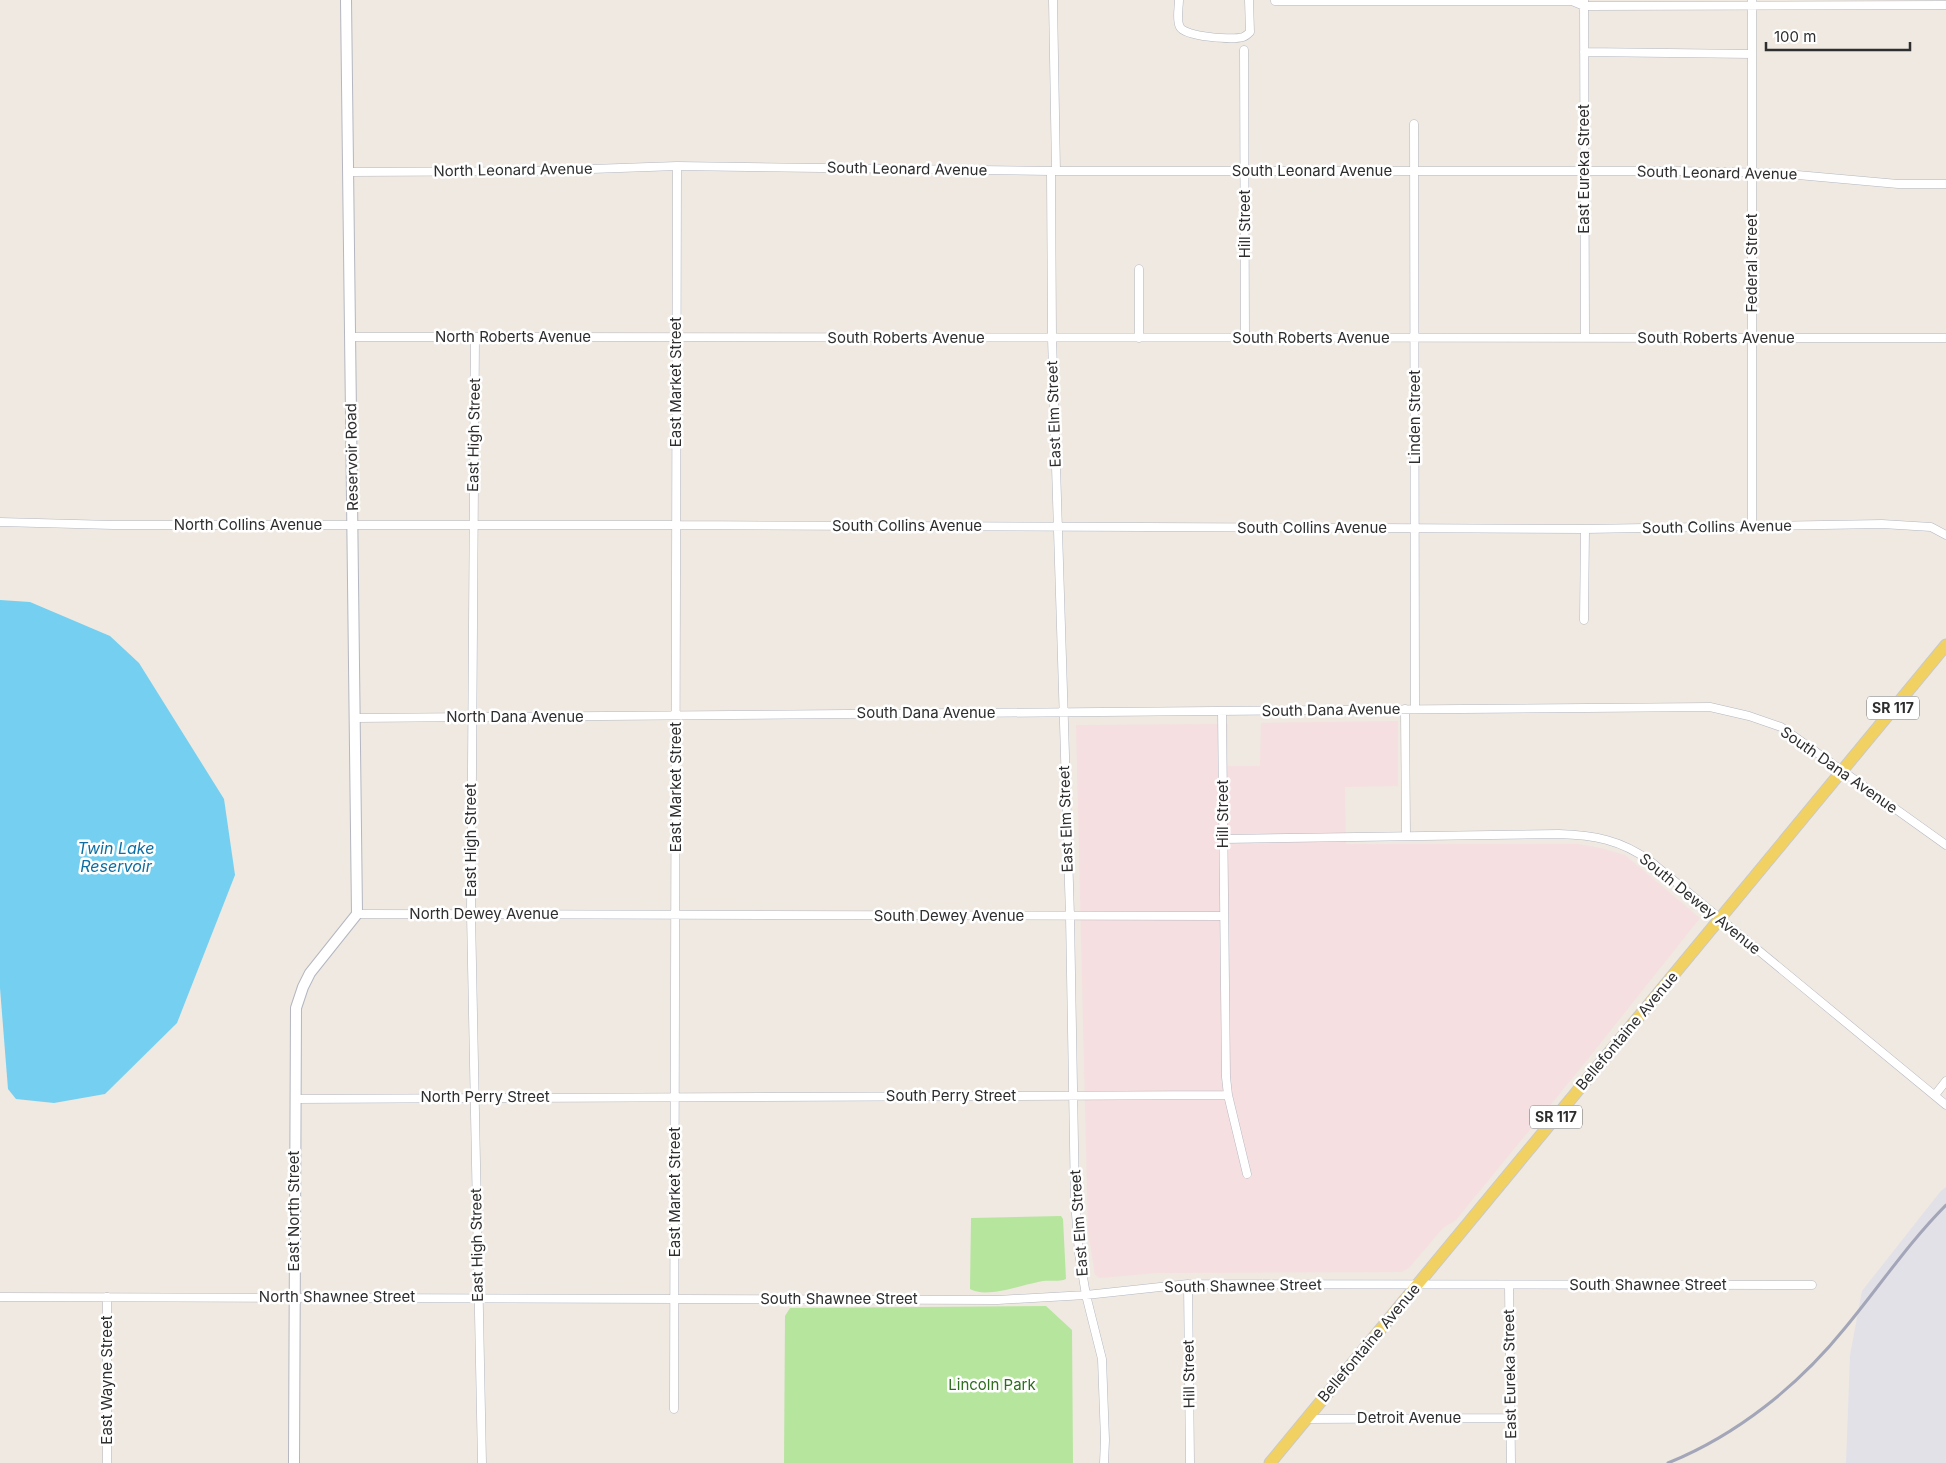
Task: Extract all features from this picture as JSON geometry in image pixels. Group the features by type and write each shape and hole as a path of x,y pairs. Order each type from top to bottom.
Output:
{"main road":[{"name":"Bellefontaine Avenue","path":"1270,1463 1945,649"}],"street":[{"name":"Reservoir Road","path":"346,0 357,914"},
{"name":"East Elm Street","path":"1053,0 1054,171 1052,338 1062,712 1070,916 1076,1226 1086,1295 1102,1359 1104,1463"},
{"path":"1179,0 1178,22 1180,28 1185,32 1196,36 1243,37 1250,32 1249,0"},
{"path":"1275,1 1946,4"},
{"name":"East Eureka Street","path":"1584,3 1585,338"},
{"name":"Federal Street","path":"1752,3 1752,526"},
{"name":"Hill Street","path":"1244,50 1245,338"},
{"path":"1584,52 1752,54"},
{"name":"Linden Street","path":"1414,124 1415,709"},
{"name":"North Leonard Avenue","path":"349,172 535,171 677,166"},
{"name":"South Leonard Avenue","path":"677,166 1054,171 1584,171 1752,173 1796,174 1898,184 1946,184"},
{"name":"East Market Street","path":"674,1408 677,166"},
{"path":"1139,269 1139,338"},
{"name":"North Roberts Avenue","path":"350,337 676,337"},
{"name":"East High Street","path":"475,337 472,525 471,914 473,1097 482,1463"},
{"name":"South Roberts Avenue","path":"676,337 1946,338"},
{"name":"North Collins Avenue","path":"0,522 113,526 676,525"},
{"name":"South Collins Avenue","path":"676,525 1585,530 1752,526 1920,525 1931,527 1946,535"},
{"path":"1584,620 1585,530"},
{"name":"South Dana Avenue","path":"676,716 1710,707 1749,716 1781,727 1946,845"},
{"path":"1405,709 1406,835"},
{"name":"Hill Street","path":"1222,711 1223,916 1228,1095"},
{"name":"North Dana Avenue","path":"355,718 676,716"},
{"name":"South Dewey Avenue","path":"1224,839 1559,834 1605,838 1636,851 1650,861 1946,1105"},
{"name":"North Dewey Avenue","path":"357,914 675,915"},
{"name":"East North Street","path":"294,1463 293,1297 296,1008 302,987 317,964 357,914"},
{"name":"South Dewey Avenue","path":"675,915 1223,916"},
{"path":"1935,1095 1946,1081"},
{"path":"1228,1095 1247,1174"},
{"name":"South Perry Street","path":"675,1097 1228,1095"},
{"name":"North Perry Street","path":"295,1099 675,1097"},
{"name":"Hill Street","path":"1188,1284 1190,1463"},
{"name":"South Shawnee Street","path":"674,1298 998,1300 1086,1295 1188,1284 1812,1285"},
{"name":"East Eureka Street","path":"1509,1284 1511,1463"},
{"name":"North Shawnee Street","path":"0,1297 674,1298"},
{"name":"East Wayne Street","path":"107,1297 108,1463"},
{"name":"Detroit Avenue","path":"1306,1419 1511,1418"}],"shaded area":[{"path":"1398,721 1398,786 1345,787 1346,844 1577,844 1600,848 1625,855 1700,918 1456,1220 1443,1228 1409,1268 1402,1272 1157,1273 1100,1278 1095,1275 1088,1231 1076,725 1228,724 1228,766 1260,766 1261,723"},
{"path":"1946,1187 1946,1463 1846,1463 1850,1355 1862,1291 1940,1192"}],"green space":[{"path":"1061,1216 1063,1219 1066,1279 1043,1281 996,1292 977,1292 970,1289 971,1218"},
{"name":"Lincoln Park","path":"1046,1306 1072,1330 1073,1463 784,1463 785,1316 790,1308"}],"water":[{"name":"Twin Lake Reservoir","path":"0,600 30,602 110,636 139,663 224,799 235,875 177,1023 105,1094 54,1103 16,1099 8,1089 0,988"}],"railway":[{"path":"1668,1463 1718,1438 1765,1407 1787,1389 1827,1349 1907,1249 1946,1205"}]}
